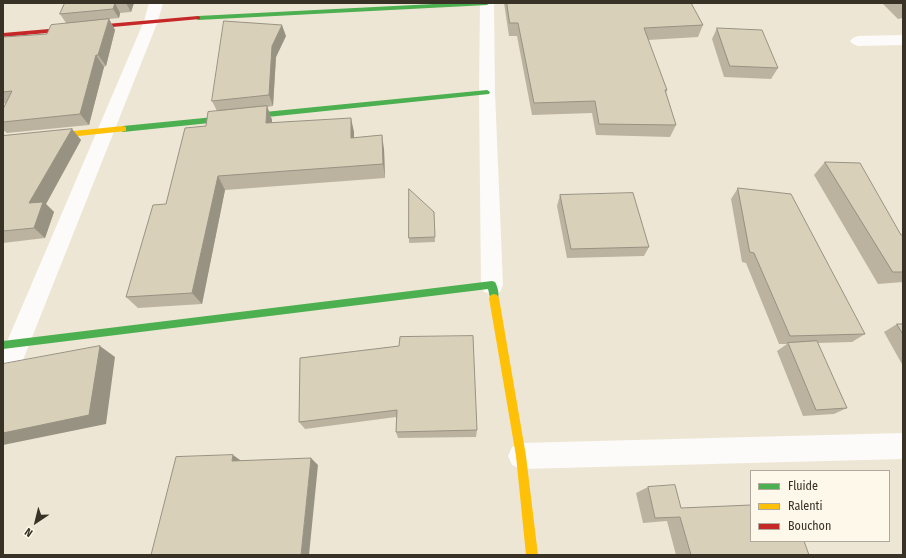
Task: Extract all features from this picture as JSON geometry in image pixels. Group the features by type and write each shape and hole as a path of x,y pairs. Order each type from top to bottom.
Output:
{"street":[{"path":"3,35 153,12 486,3 492,285 521,456 532,555"},
{"path":"3,380 10,344 107,130 153,12"},
{"path":"858,41 903,40"},
{"path":"3,141 487,92"},
{"path":"10,344 492,285"},
{"path":"521,456 903,446"}],"building":[{"path":"65,3 115,3 113,9 60,14"},
{"path":"507,3 691,3 703,25 644,28 667,90 665,90 676,125 599,124 595,101 534,103 518,23 510,23"},
{"path":"109,19 98,55 96,55 80,114 3,122 3,109 12,91 3,92 3,37 47,34 51,25"},
{"path":"224,21 282,25 272,46 269,95 212,101"},
{"path":"717,28 762,30 778,68 730,66"},
{"path":"267,106 266,123 351,118 351,138 382,135 383,164 218,176 192,293 126,297 153,205 166,204 185,128 206,126 208,112"},
{"path":"72,129 29,203 43,202 34,228 3,231 3,136"},
{"path":"825,162 860,163 901,235 903,235 903,272 893,272"},
{"path":"738,188 791,194 865,334 790,336 754,253 750,252"},
{"path":"409,189 434,212 435,237 409,238"},
{"path":"633,193 649,247 571,249 560,195"},
{"path":"897,324 903,324 903,334"},
{"path":"473,336 477,430 396,432 397,410 299,422 300,358 399,346 400,337"},
{"path":"817,341 847,408 816,410 788,343"},
{"path":"100,346 89,415 3,433 3,364"},
{"path":"233,455 232,461 311,458 301,555 151,555 176,457"},
{"path":"675,485 681,508 750,505 750,542 804,542 809,555 691,555 680,517 655,518 648,487"}],"traffic: fast":[{"path":"198,18 487,3"},
{"path":"123,129 487,92"},
{"path":"3,345 492,285 494,298"}],"traffic: slow":[{"path":"3,141 123,129"},
{"path":"494,298 521,456 532,555"}],"traffic: jam":[{"path":"3,35 198,18"}]}
